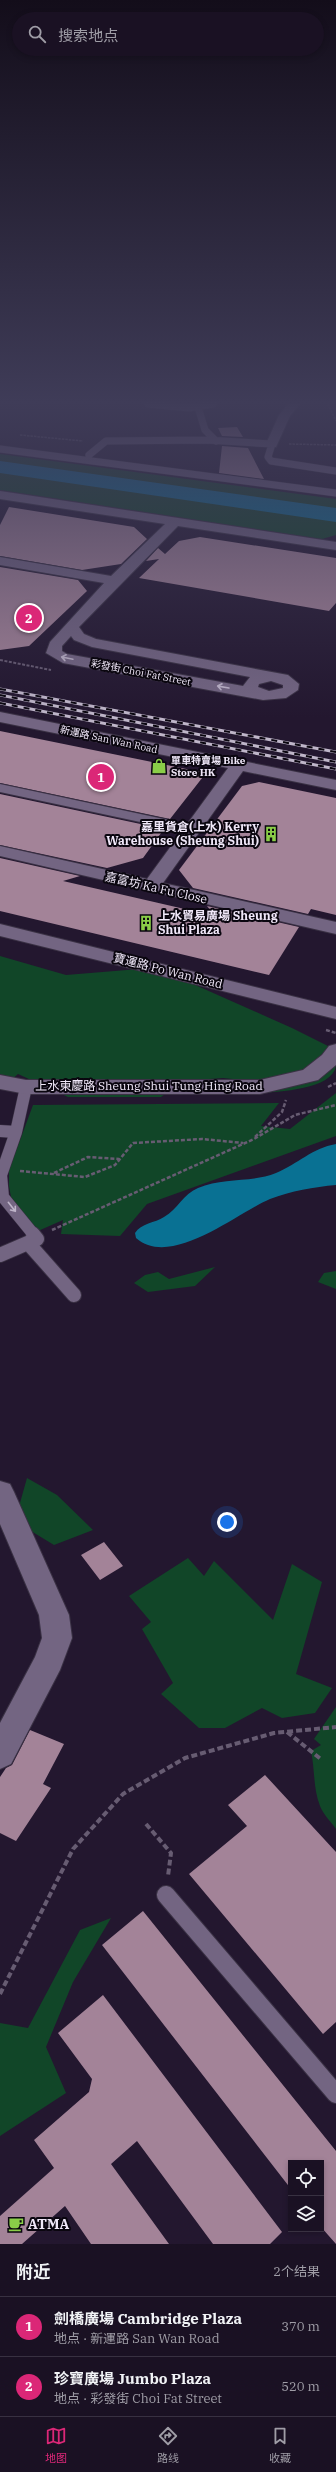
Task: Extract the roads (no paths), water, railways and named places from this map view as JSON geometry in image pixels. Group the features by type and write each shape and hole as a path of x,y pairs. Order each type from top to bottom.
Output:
{"street":[{"path":"92,509 336,546"},
{"name":"彩發街 Choi Fat Street","path":"71,627 79,637 85,640 138,658 270,676 288,681 292,687 290,690 275,696 261,694 57,656 52,650 71,627 114,581 174,521"},
{"path":"0,561 114,581"},
{"path":"261,694 252,690 250,684 257,678 270,676"},
{"name":"新運路 San Wan Road","path":"0,717 336,785"},
{"path":"151,887 238,766"},
{"path":"0,788 173,825"},
{"name":"嘉富坊 Ka Fu Close","path":"0,851 151,887 336,928"},
{"name":"寶運路 Po Wan Road","path":"0,930 336,1013"},
{"name":"上水東慶路 Sheung Shui Tung Hing Road","path":"0,1082 26,1087 260,1087 310,1075 329,1060 336,1051"},
{"path":"0,1492 54,1615 57,1638 49,1661 0,1754"}],"lane":[{"path":"26,1087 16,1132 1,1175 3,1196 31,1240 74,1295"},
{"path":"0,1131 16,1132"},
{"path":"0,1255 31,1240"},
{"path":"166,1895 336,2094"}],"water":[{"path":"336,1144 336,1185 303,1190 270,1199 222,1226 185,1243 167,1247 150,1246 136,1238 135,1233 141,1227 169,1214 188,1194 198,1188 217,1182 257,1178 276,1173 320,1149"}],"waterway":[{"path":"292,509 336,515"}],"railway":[{"path":"0,689 336,752"},
{"path":"0,695 336,762"},
{"path":"0,703 336,769"}],"place":[{"name":"珍寶廣場 Jumbo Plaza","path":"29,618"},
{"name":"單車特賣場 Bike Store HK","path":"159,766"},
{"name":"劍橋廣場 Cambridge Plaza","path":"101,777"},
{"name":"嘉里貨倉(上水) Kerry Warehouse (Sheung Shui)","path":"271,834"},
{"name":"上水貿易廣場 Sheung Shui Plaza","path":"146,923"},
{"name":"ATMA","path":"16,2224"}]}
